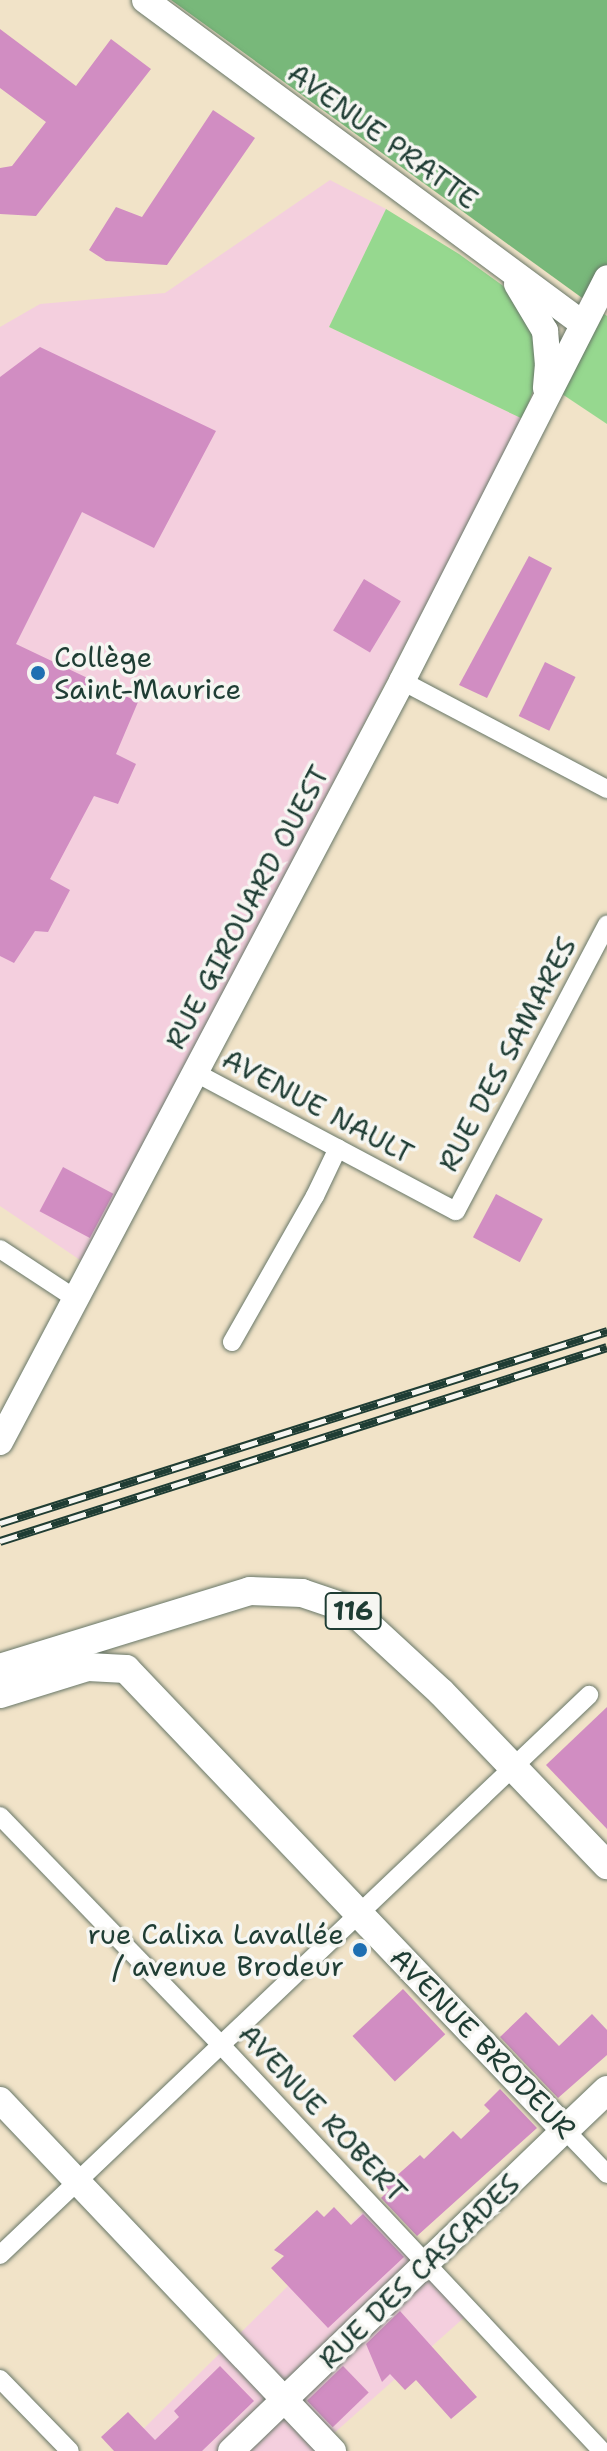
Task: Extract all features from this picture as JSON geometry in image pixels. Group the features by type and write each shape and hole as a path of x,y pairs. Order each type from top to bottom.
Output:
{"main road":[{"name":"116","path":"0,1668 250,1591 302,1593 352,1610 441,1692 607,1865"},
{"path":"0,1694 88,1667 126,1669 127,1647 137,1626"},
{"name":"AVENUE BRODEUR","path":"126,1669 565,2130"},
{"name":"RUE DES CASCADES","path":"565,2130 607,2090"}],"street":[{"name":"AVENUE PRATTE","path":"145,0 583,324"},
{"path":"502,265 529,299 545,331 548,364 545,398"},
{"name":"RUE GIROUARD OUEST","path":"0,1442 402,681 607,278"},
{"path":"402,681 607,789"},
{"name":"RUE DES SAMARES","path":"456,1211 607,924"},
{"name":"AVENUE NAULT","path":"196,1073 456,1211"},
{"path":"232,1342 338,1148"},
{"path":"0,1249 76,1299"},
{"path":"0,2255 589,1695"},
{"name":"AVENUE ROBERT","path":"0,1816 221,2045 602,2451"},
{"path":"0,2100 333,2451"},
{"name":"AVENUE BRODEUR","path":"565,2130 607,2174"},
{"name":"RUE DES CASCADES","path":"231,2451 565,2130"},
{"path":"0,2379 70,2451"}],"shaded area":[{"path":"330,180 386,209 329,327 523,419 83,1262 0,1206 0,327 40,304 165,293"},
{"path":"371,2204 467,2315 314,2451 121,2451"}],"green space":[{"path":"171,0 607,0 607,287 596,308"},
{"path":"386,209 459,254 502,285 525,308 538,332 533,391 523,419 329,327"},
{"path":"596,308 607,316 607,424 556,390"}],"building":[{"path":"0,29 76,86 111,39 151,69 36,216 0,214 0,168 12,166 46,122 0,88"},
{"path":"213,110 255,138 167,265 106,261 89,250 116,207 142,217"},
{"name":"Collège Saint-Maurice","path":"40,347 216,431 154,548 82,512 16,644 138,702 116,754 136,764 118,804 94,796 50,879 70,890 48,932 35,931 14,963 0,956 0,377"},
{"path":"529,556 552,568 487,698 459,685"},
{"path":"364,579 401,601 370,653 333,630"},
{"path":"545,662 576,677 549,731 519,716"},
{"path":"63,1167 113,1194 90,1238 40,1211"},
{"path":"496,1194 543,1219 520,1262 473,1237"},
{"path":"607,1707 607,1829 546,1765"},
{"path":"403,1989 445,2034 395,2081 353,2036"},
{"path":"526,2012 559,2046 592,2014 607,2030 607,2055 558,2098 500,2037"},
{"path":"500,2089 537,2128 417,2236 381,2198 389,2190 385,2186 420,2155 424,2159 453,2131 461,2139 490,2111 484,2105"},
{"path":"334,2207 351,2225 363,2214 404,2257 328,2328 271,2268 284,2256 274,2250 317,2210 324,2217"},
{"path":"400,2311 477,2397 451,2419 416,2380 405,2390 390,2374 382,2382 366,2344"},
{"path":"220,2366 254,2401 202,2451 114,2451 101,2437 128,2412 155,2440 179,2417 174,2411"},
{"path":"343,2366 369,2393 333,2427 307,2401"}],"railway":[{"path":"0,1523 607,1331"},
{"path":"0,1541 607,1347"}],"place":[{"name":"Collège Saint-Maurice","path":"38,673"},
{"name":"rue Calixa Lavallée / avenue Brodeur","path":"360,1950"}]}
